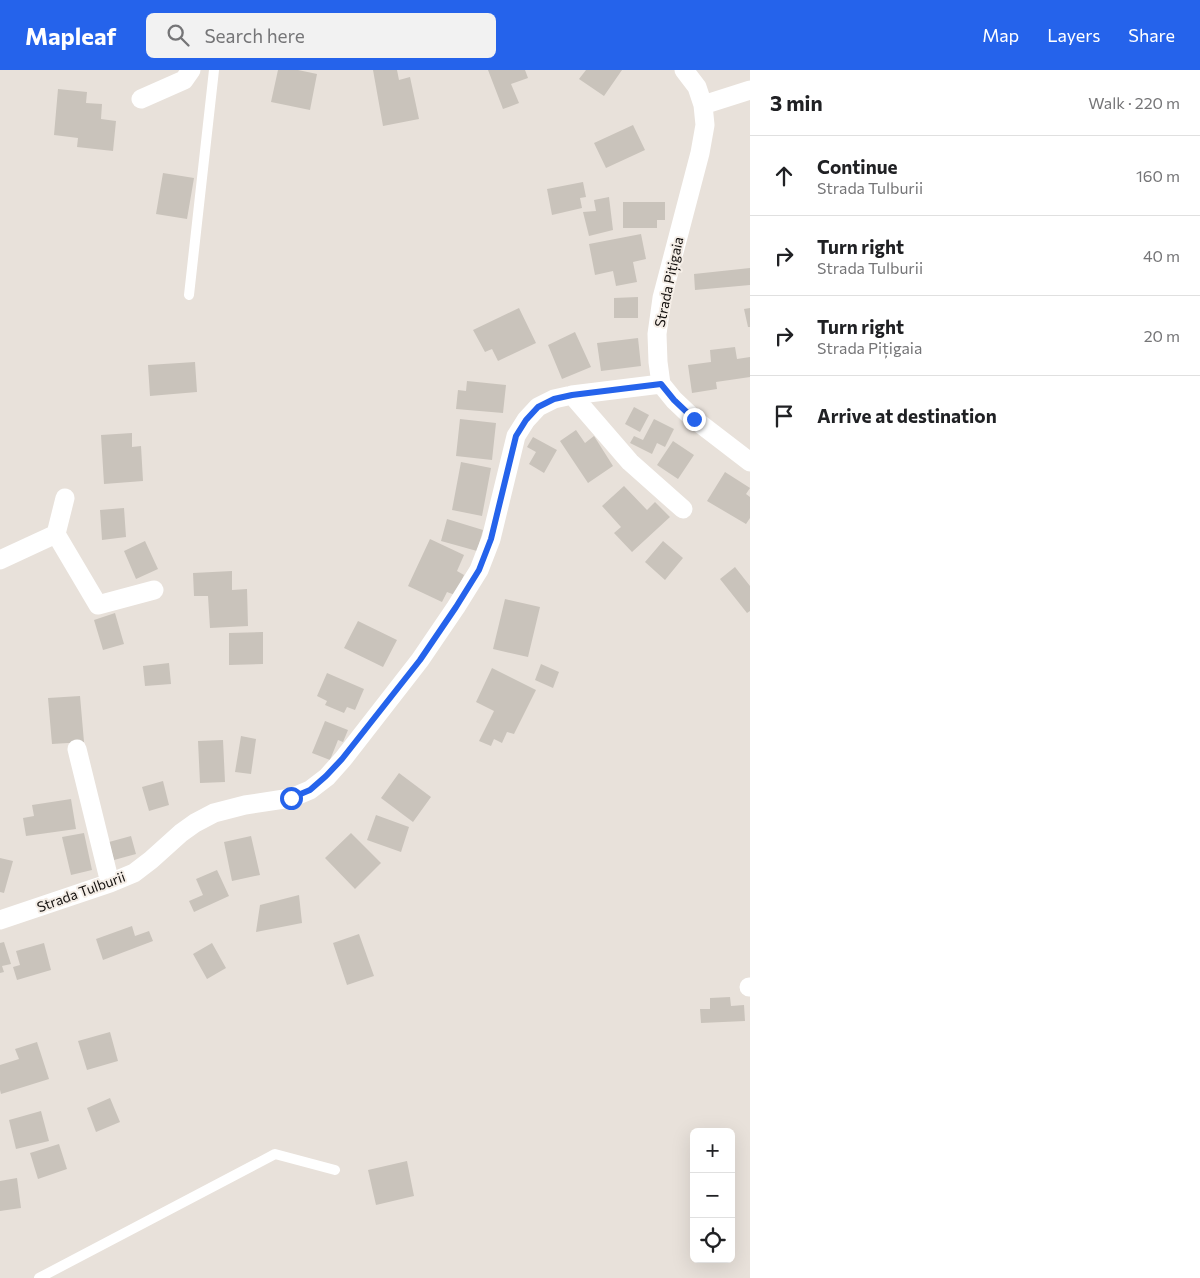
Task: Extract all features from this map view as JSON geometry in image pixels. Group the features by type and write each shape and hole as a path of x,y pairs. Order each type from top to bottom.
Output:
{"street":[{"path":"141,99 184,80 191,70"},
{"name":"Strada Pițigaia","path":"661,384 657,334 661,307 700,153 705,125 703,105 697,87 684,70"},
{"path":"703,105 750,90"},
{"path":"661,384 674,400 694,419 750,462"},
{"name":"Strada Tulburii","path":"0,920 134,873 181,833 214,813 245,805 291,798 310,790 342,759 420,660 479,570 491,539 516,436 526,420 538,407 554,399 661,384"},
{"path":"572,395 630,462 683,509"},
{"path":"65,498 56,534 98,605 154,590"},
{"path":"0,560 56,534"},
{"path":"77,749 110,883"}],"lane":[{"path":"190,295 214,70"},
{"path":"39,1278 275,1154 335,1170"}],"building":[{"path":"278,70 298,70 317,74 310,110 271,102"},
{"path":"373,70 397,70 399,80 410,77 419,119 383,126"},
{"path":"488,70 525,70 528,78 511,84 519,103 503,109"},
{"path":"586,70 622,70 604,96 579,79"},
{"path":"58,89 87,92 86,103 102,104 101,119 116,121 113,151 77,147 78,138 54,135"},
{"path":"633,125 645,150 606,168 594,143"},
{"path":"163,173 194,178 187,219 156,214"},
{"path":"583,182 586,197 580,198 582,208 552,215 547,189"},
{"path":"609,197 613,230 589,236 583,212 596,211 594,200"},
{"path":"623,202 665,202 665,220 657,220 657,228 623,228"},
{"path":"641,234 646,259 633,262 637,282 616,286 613,271 595,275 589,244"},
{"path":"750,268 750,285 695,290 694,274"},
{"path":"638,297 638,318 614,318 614,298"},
{"path":"519,308 536,343 498,361 492,349 485,352 473,330"},
{"path":"750,308 750,327 748,327 744,309"},
{"path":"575,332 591,367 562,379 548,345"},
{"path":"638,338 641,366 601,371 597,343"},
{"path":"735,347 737,359 750,357 750,377 716,382 717,389 692,393 688,365 711,362 710,350"},
{"path":"195,362 197,392 150,396 148,365"},
{"path":"467,381 506,385 503,413 456,409 458,390 466,391"},
{"path":"634,407 649,415 640,432 625,424"},
{"path":"460,419 496,423 492,460 456,456"},
{"path":"654,419 674,429 665,447 657,443 652,454 630,443 634,436 643,440"},
{"path":"576,430 585,443 594,436 613,466 588,483 560,441"},
{"path":"132,433 132,447 141,446 143,481 104,484 101,435"},
{"path":"533,437 557,450 544,473 529,464 536,452 527,447"},
{"path":"673,441 694,455 678,479 657,465"},
{"path":"461,462 491,468 482,516 452,510"},
{"path":"725,472 750,488 746,494 750,497 750,518 746,524 707,501"},
{"path":"624,486 647,510 655,502 670,517 632,552 614,533 621,527 602,506"},
{"path":"124,508 126,537 102,540 100,510"},
{"path":"447,519 483,530 477,551 441,541"},
{"path":"430,539 464,555 457,571 464,575 455,595 447,592 442,602 408,586"},
{"path":"145,541 158,569 136,579 124,551"},
{"path":"663,541 683,558 665,580 645,562"},
{"path":"735,567 750,586 750,611 747,613 720,579"},
{"path":"232,571 232,590 247,589 248,626 210,628 208,596 194,596 193,573"},
{"path":"505,599 540,607 528,657 493,649"},
{"path":"115,613 124,644 103,650 94,620"},
{"path":"358,621 397,640 383,667 344,648"},
{"path":"263,632 263,664 229,665 229,633"},
{"path":"169,663 171,684 145,686 143,666"},
{"path":"541,664 559,672 553,688 535,680"},
{"path":"492,668 536,690 514,734 507,732 502,743 494,739 491,746 479,741 494,711 476,702"},
{"path":"327,673 364,689 355,710 347,707 344,713 325,705 327,701 317,696"},
{"path":"80,696 84,742 52,744 48,698"},
{"path":"325,721 348,730 343,742 338,740 330,760 312,753"},
{"path":"241,736 256,739 251,774 235,772"},
{"path":"223,740 225,782 200,783 198,741"},
{"path":"399,773 431,797 413,822 381,798"},
{"path":"163,781 169,805 149,811 142,787"},
{"path":"71,799 76,829 26,836 23,818 34,816 32,805"},
{"path":"376,815 409,827 401,852 367,840"},
{"path":"84,833 92,870 71,875 62,837"},
{"path":"351,833 381,863 355,889 325,858"},
{"path":"131,836 136,854 114,860 109,842"},
{"path":"251,836 260,875 232,881 224,842"},
{"path":"0,858 13,861 4,893 0,892"},
{"path":"217,870 229,896 194,912 189,901 203,895 196,879"},
{"path":"299,895 302,923 256,932 260,905"},
{"path":"132,926 135,936 149,931 153,941 103,960 96,939"},
{"path":"359,934 374,976 347,985 333,943"},
{"path":"4,942 11,964 2,966 4,972 0,973 0,943"},
{"path":"44,943 51,970 17,980 13,967 20,965 16,951"},
{"path":"212,943 226,968 207,979 193,954"},
{"path":"730,997 731,1006 744,1005 745,1021 701,1023 700,1009 710,1009 710,998"},
{"path":"110,1032 118,1061 87,1070 78,1041"},
{"path":"37,1042 49,1079 1,1094 0,1065 19,1059 15,1049"},
{"path":"110,1098 120,1122 96,1132 87,1108"},
{"path":"41,1111 49,1141 16,1149 9,1120"},
{"path":"59,1144 67,1169 38,1179 30,1153"},
{"path":"407,1161 414,1196 376,1205 368,1170"},
{"path":"17,1178 21,1208 0,1211 0,1181"}],"route":[{"path":"291,798 310,790 342,759 420,660 456,607 479,570 491,539 516,436 526,420 538,407 554,399 572,395 661,384 674,400 694,419"}]}
